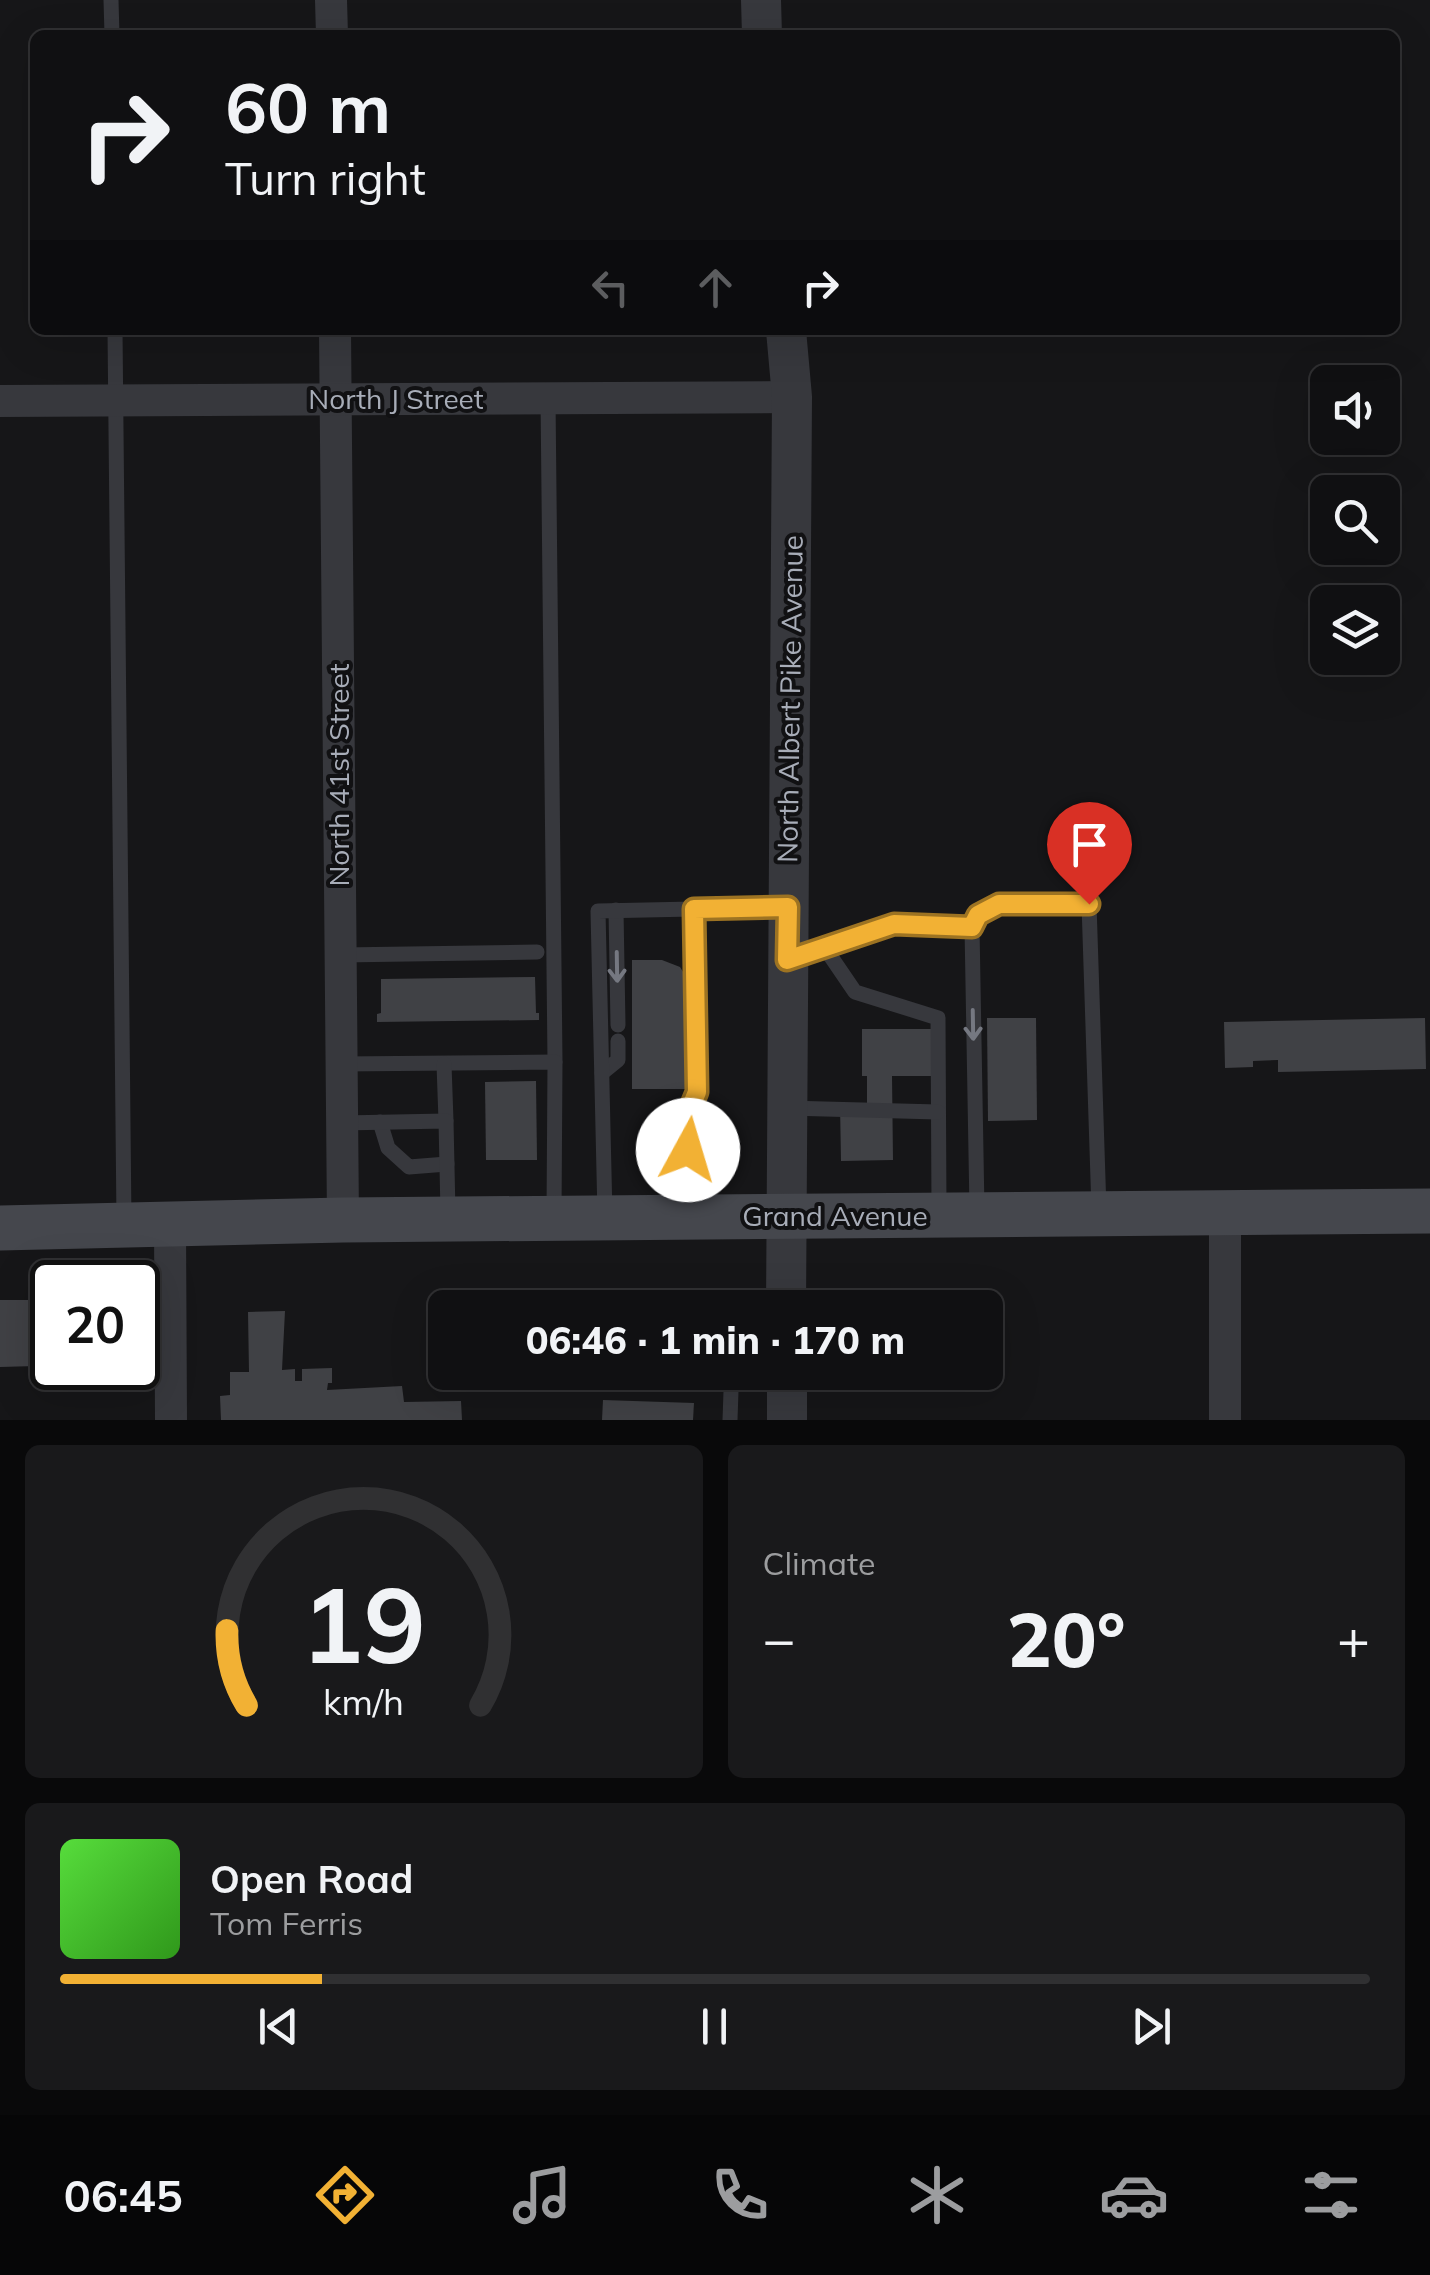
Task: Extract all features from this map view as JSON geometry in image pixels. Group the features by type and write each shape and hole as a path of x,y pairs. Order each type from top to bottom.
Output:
{"main road":[{"name":"Grand Avenue","path":"0,1228 343,1220 1430,1211"}],"street":[{"path":"331,0 332,30"},
{"path":"761,0 762,30"},
{"name":"North 41st Street","path":"335,335 343,1220"},
{"name":"North Albert Pike Avenue","path":"786,335 792,397 788,907 806,954 786,1108 786,1290"},
{"name":"North J Street","path":"0,401 792,397"},
{"path":"1225,1213 1225,1420"},
{"path":"170,1225 171,1420"},
{"path":"787,1390 787,1420"}],"lane":[{"path":"112,0 112,30"},
{"path":"114,335 124,1226"},
{"path":"548,398 554,1218"},
{"path":"958,1215 972,927 978,915 999,904 1089,904 1099,1214"},
{"path":"605,1218 598,911 788,907"},
{"path":"691,1217 687,1116 697,1092 694,909"},
{"path":"602,1073 618,1060 616,910"},
{"path":"806,954 894,924 972,927"},
{"path":"341,955 537,952"},
{"path":"806,954 855,992 938,1018 938,1112 958,1215"},
{"path":"342,1064 554,1062"},
{"path":"444,1064 448,1219"},
{"path":"786,1108 938,1112"},
{"path":"342,1122 446,1121"},
{"path":"380,1122 388,1148 409,1167 447,1164"},
{"path":"730,1391 730,1420"}],"building":[{"path":"632,960 662,960 680,967 685,975 685,1089 632,1089"},
{"path":"535,977 539,1020 377,1022 377,1014 381,1013 381,979"},
{"path":"987,1018 1036,1018 1037,1120 988,1121"},
{"path":"1425,1018 1426,1069 1278,1072 1278,1060 1253,1061 1253,1067 1225,1068 1224,1022"},
{"path":"862,1029 932,1029 933,1076 892,1076 893,1160 841,1161 840,1104 867,1104 867,1076 862,1076"},
{"path":"536,1081 537,1160 486,1160 485,1082"},
{"path":"0,1300 30,1300 30,1366 0,1367"},
{"path":"285,1311 282,1370 295,1369 295,1381 302,1381 302,1369 332,1368 332,1383 328,1383 327,1390 402,1386 404,1402 461,1401 462,1420 221,1420 220,1396 230,1395 230,1372 249,1372 248,1312"},
{"path":"603,1400 694,1403 693,1420 602,1420"}],"route":[{"path":"688,1150 687,1116 697,1092 694,909 788,907 787,960 894,924 972,927 978,915 999,904 1089,904"}]}
